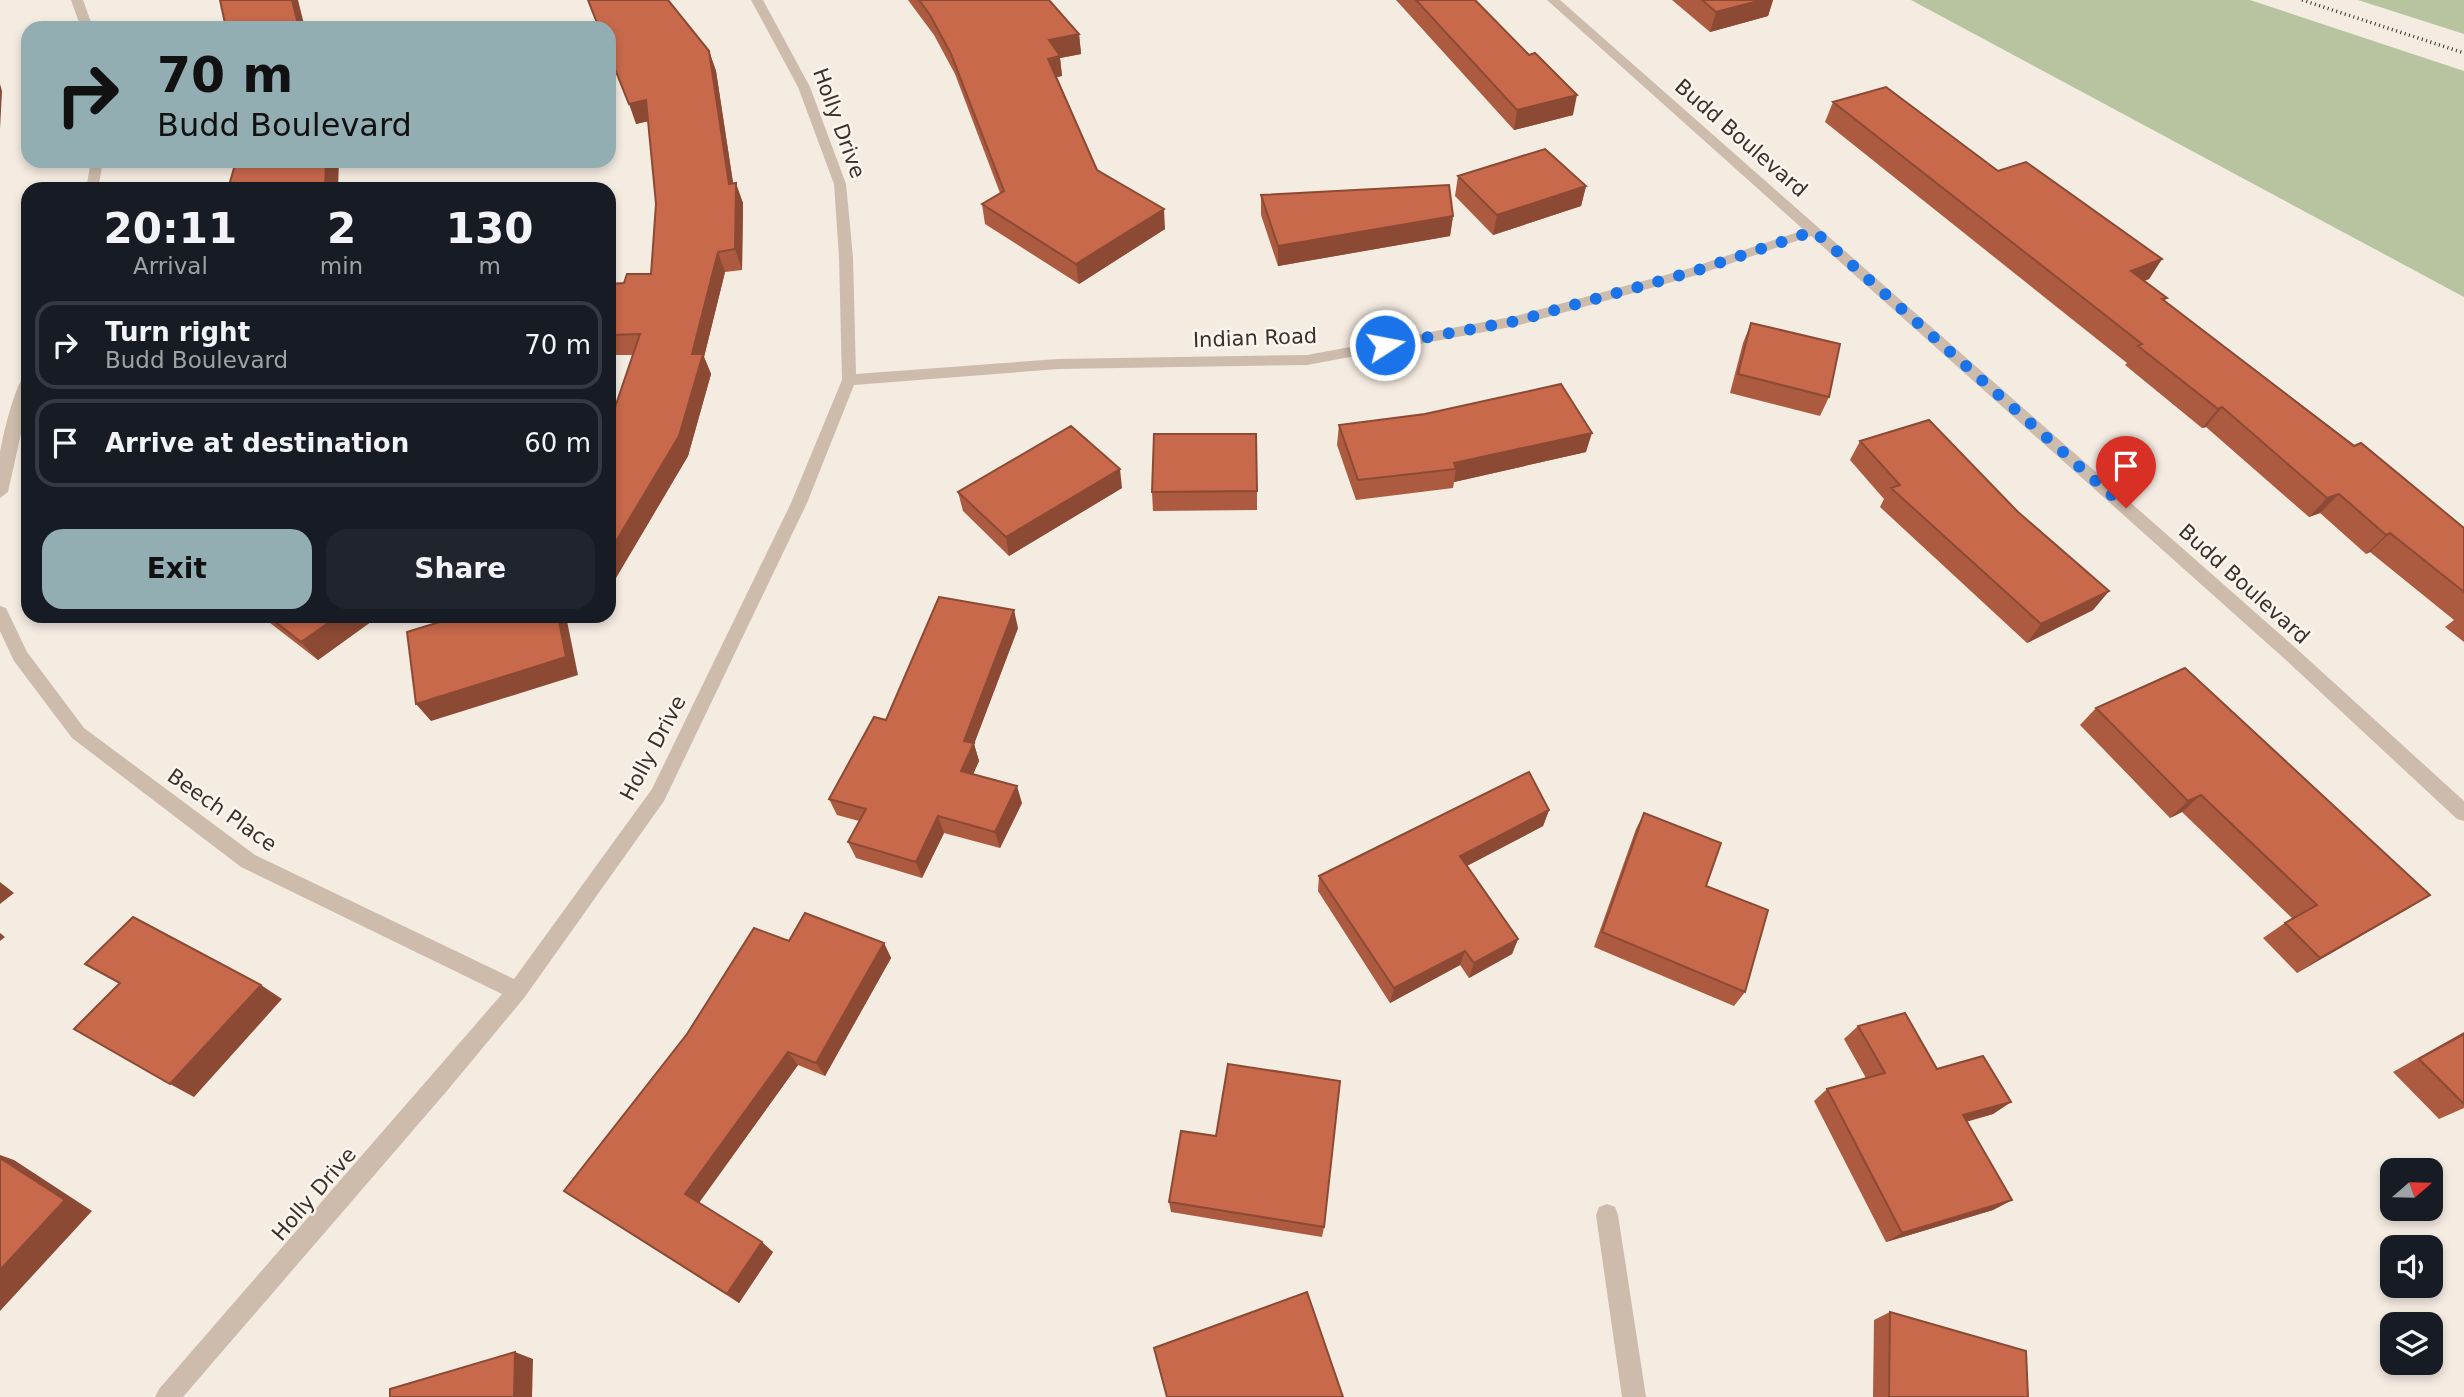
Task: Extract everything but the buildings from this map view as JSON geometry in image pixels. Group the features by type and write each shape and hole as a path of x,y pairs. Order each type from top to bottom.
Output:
{"street":[{"path":"77,0 84,21"},
{"name":"Holly Drive","path":"167,1397 439,1085 517,991 658,795 799,503 849,380 846,257 840,184 804,87 757,0"},
{"name":"Budd Boulevard","path":"1553,0 2283,646 2464,813"},
{"name":"Indian Road","path":"849,380 1058,364 1307,360 1516,321 1692,272 1814,231"},
{"path":"0,492 21,401"},
{"name":"Beech Place","path":"0,613 20,656 78,733 248,861 517,991"},
{"path":"1607,1214 1634,1397"}],"green space":[{"path":"1911,0 2250,0 2464,71 2464,297"},
{"path":"2358,0 2464,0 2464,34"}],"railway":[{"path":"2302,0 2464,53"}],"route":[{"path":"1385,345 1516,321 1692,272 1814,231 2126,508"}]}
